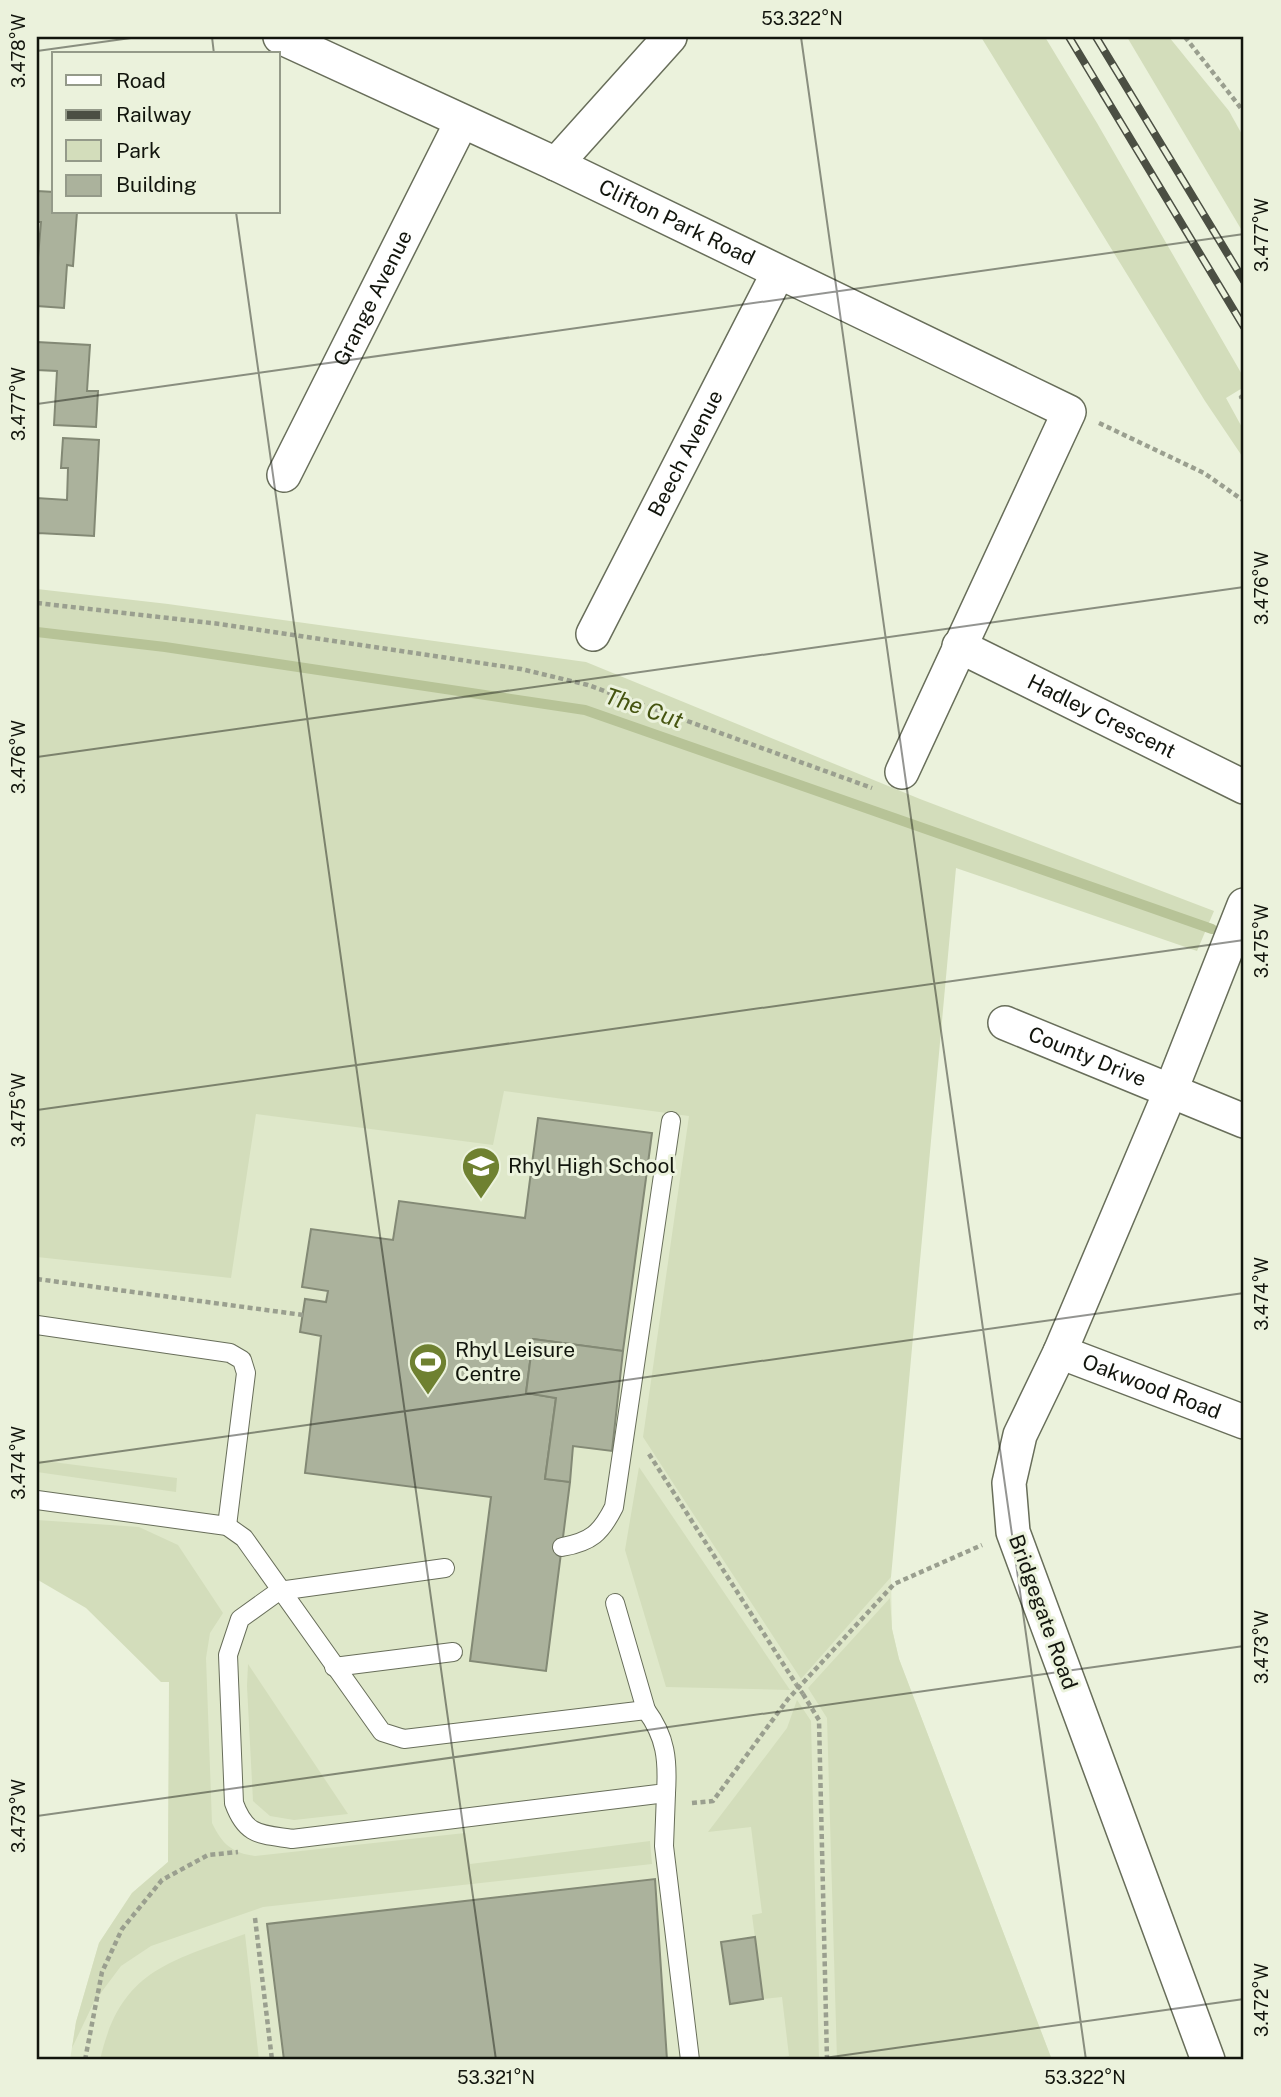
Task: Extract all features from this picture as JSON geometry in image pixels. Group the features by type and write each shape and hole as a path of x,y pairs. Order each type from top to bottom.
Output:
{"street":[{"name":"Clifton Park Road","path":"280,37 461,123 556,164 1069,412"},
{"path":"556,164 670,37"},
{"name":"Grange Avenue","path":"284,475 461,123"},
{"name":"Beech Avenue","path":"593,634 778,273"},
{"path":"902,772 1069,412"},
{"name":"Hadley Crescent","path":"959,646 1244,787"},
{"path":"1171,1090 1244,905"},
{"name":"County Drive","path":"1005,1023 1244,1121"},
{"name":"Bridgegate Road","path":"1171,1090 1060,1352 1020,1434 1009,1483 1013,1532 1208,2060"},
{"name":"Oakwood Road","path":"1060,1352 1244,1422"}],"lane":[{"path":"562,1547 583,1544 603,1527 614,1507 671,1121"},
{"path":"37,1325 230,1353 242,1360 246,1373 226,1526"},
{"path":"37,1500 226,1526 244,1538 279,1591 382,1732 404,1739 646,1710"},
{"path":"445,1568 279,1591 240,1619 228,1655 234,1803 240,1820 257,1834 292,1839 666,1800"},
{"path":"615,1603 646,1710 659,1728 668,1764 664,1846 690,2060"},
{"path":"334,1667 453,1652"}],"path":[{"path":"1185,37 1244,112"},
{"path":"1244,395 1241,397 1244,402"},
{"path":"1069,412 1108,425 1204,473 1244,501"},
{"path":"37,603 220,624 521,669 587,685 894,796 902,772"},
{"path":"37,1279 303,1315"},
{"path":"627,1421 819,1720 827,2060"},
{"path":"666,1800 713,1801 788,1699 894,1584 1013,1532"},
{"path":"85,2060 102,1972 122,1929 162,1880 208,1855 249,1851"},
{"path":"255,1918 272,2060"}],"shaded area":[{"name":"Rhyl High School","path":"37,666 544,737 891,1577 892,1629 899,1659 1052,2060 70,2060 76,2022 99,1943 132,1893 168,1862 171,1552 37,1534"}],"green space":[{"path":"981,37 1045,37 1244,378 1244,387 1226,398 1244,431 1244,459 1205,401"},
{"path":"1127,37 1169,37 1229,111 1244,138 1244,234"},
{"path":"37,589 168,604 586,662 920,799 1214,911 1197,951 956,868 891,1577 801,1679 643,1437 689,1116 504,1091 493,1145 256,1114 231,1278 37,1257"},
{"path":"37,1460 177,1478 176,1492 37,1472"},
{"path":"639,1467 790,1690 666,1687 625,1550"},
{"path":"37,1520 139,1527 178,1545 223,1613 210,1633 206,1658 212,1823 224,1842 234,1850 255,1856 465,1833 470,1864 650,1841 652,1864 263,1907 151,1946 121,1966 94,2002 72,2048 76,2022 99,1943 132,1893 168,1862 169,1682 161,1682 86,1608 38,1580"},
{"path":"890,1598 892,1629 899,1659 1052,2060 837,2060 827,1718 808,1688"},
{"path":"248,1664 348,1814 294,1820 270,1816 253,1801"},
{"path":"797,1700 811,1721 819,2060 769,2060 789,2056 782,1997 763,1999 752,1915 762,1913 751,1827 708,1832 787,1728"},
{"path":"245,1934 259,2060 100,2060 109,2030 120,2007 134,1988 171,1963"}],"building":[{"path":"37,191 52,192 52,214 77,214 73,266 67,265 64,308 37,306 41,222 37,222"},
{"path":"37,342 90,345 87,391 98,391 96,427 54,425 57,371 37,370"},
{"path":"63,438 99,440 94,536 38,533 37,549 37,498 67,500 68,468 61,468"},
{"name":"Rhyl Leisure Centre","path":"538,1118 652,1133 623,1351 533,1339 526,1393 556,1398 545,1479 570,1482 546,1671 470,1661 491,1497 305,1473 321,1336 300,1332 305,1299 326,1302 328,1291 302,1287 311,1229 393,1240 399,1201 525,1218"},
{"path":"533,1339 623,1351 612,1451 573,1446 570,1482 545,1479 556,1398 526,1393"},
{"path":"655,1879 667,2060 284,2060 267,1924"},
{"path":"755,1937 763,1999 730,2004 721,1942"}],"waterway":[{"name":"The Cut","path":"37,632 165,647 585,710 1212,929"}],"railway":[{"path":"1069,37 1244,327"},
{"path":"1096,37 1244,281"}],"place":[{"name":"Rhyl High School","path":"481,1200"},
{"name":"Rhyl Leisure Centre","path":"428,1396"}]}
